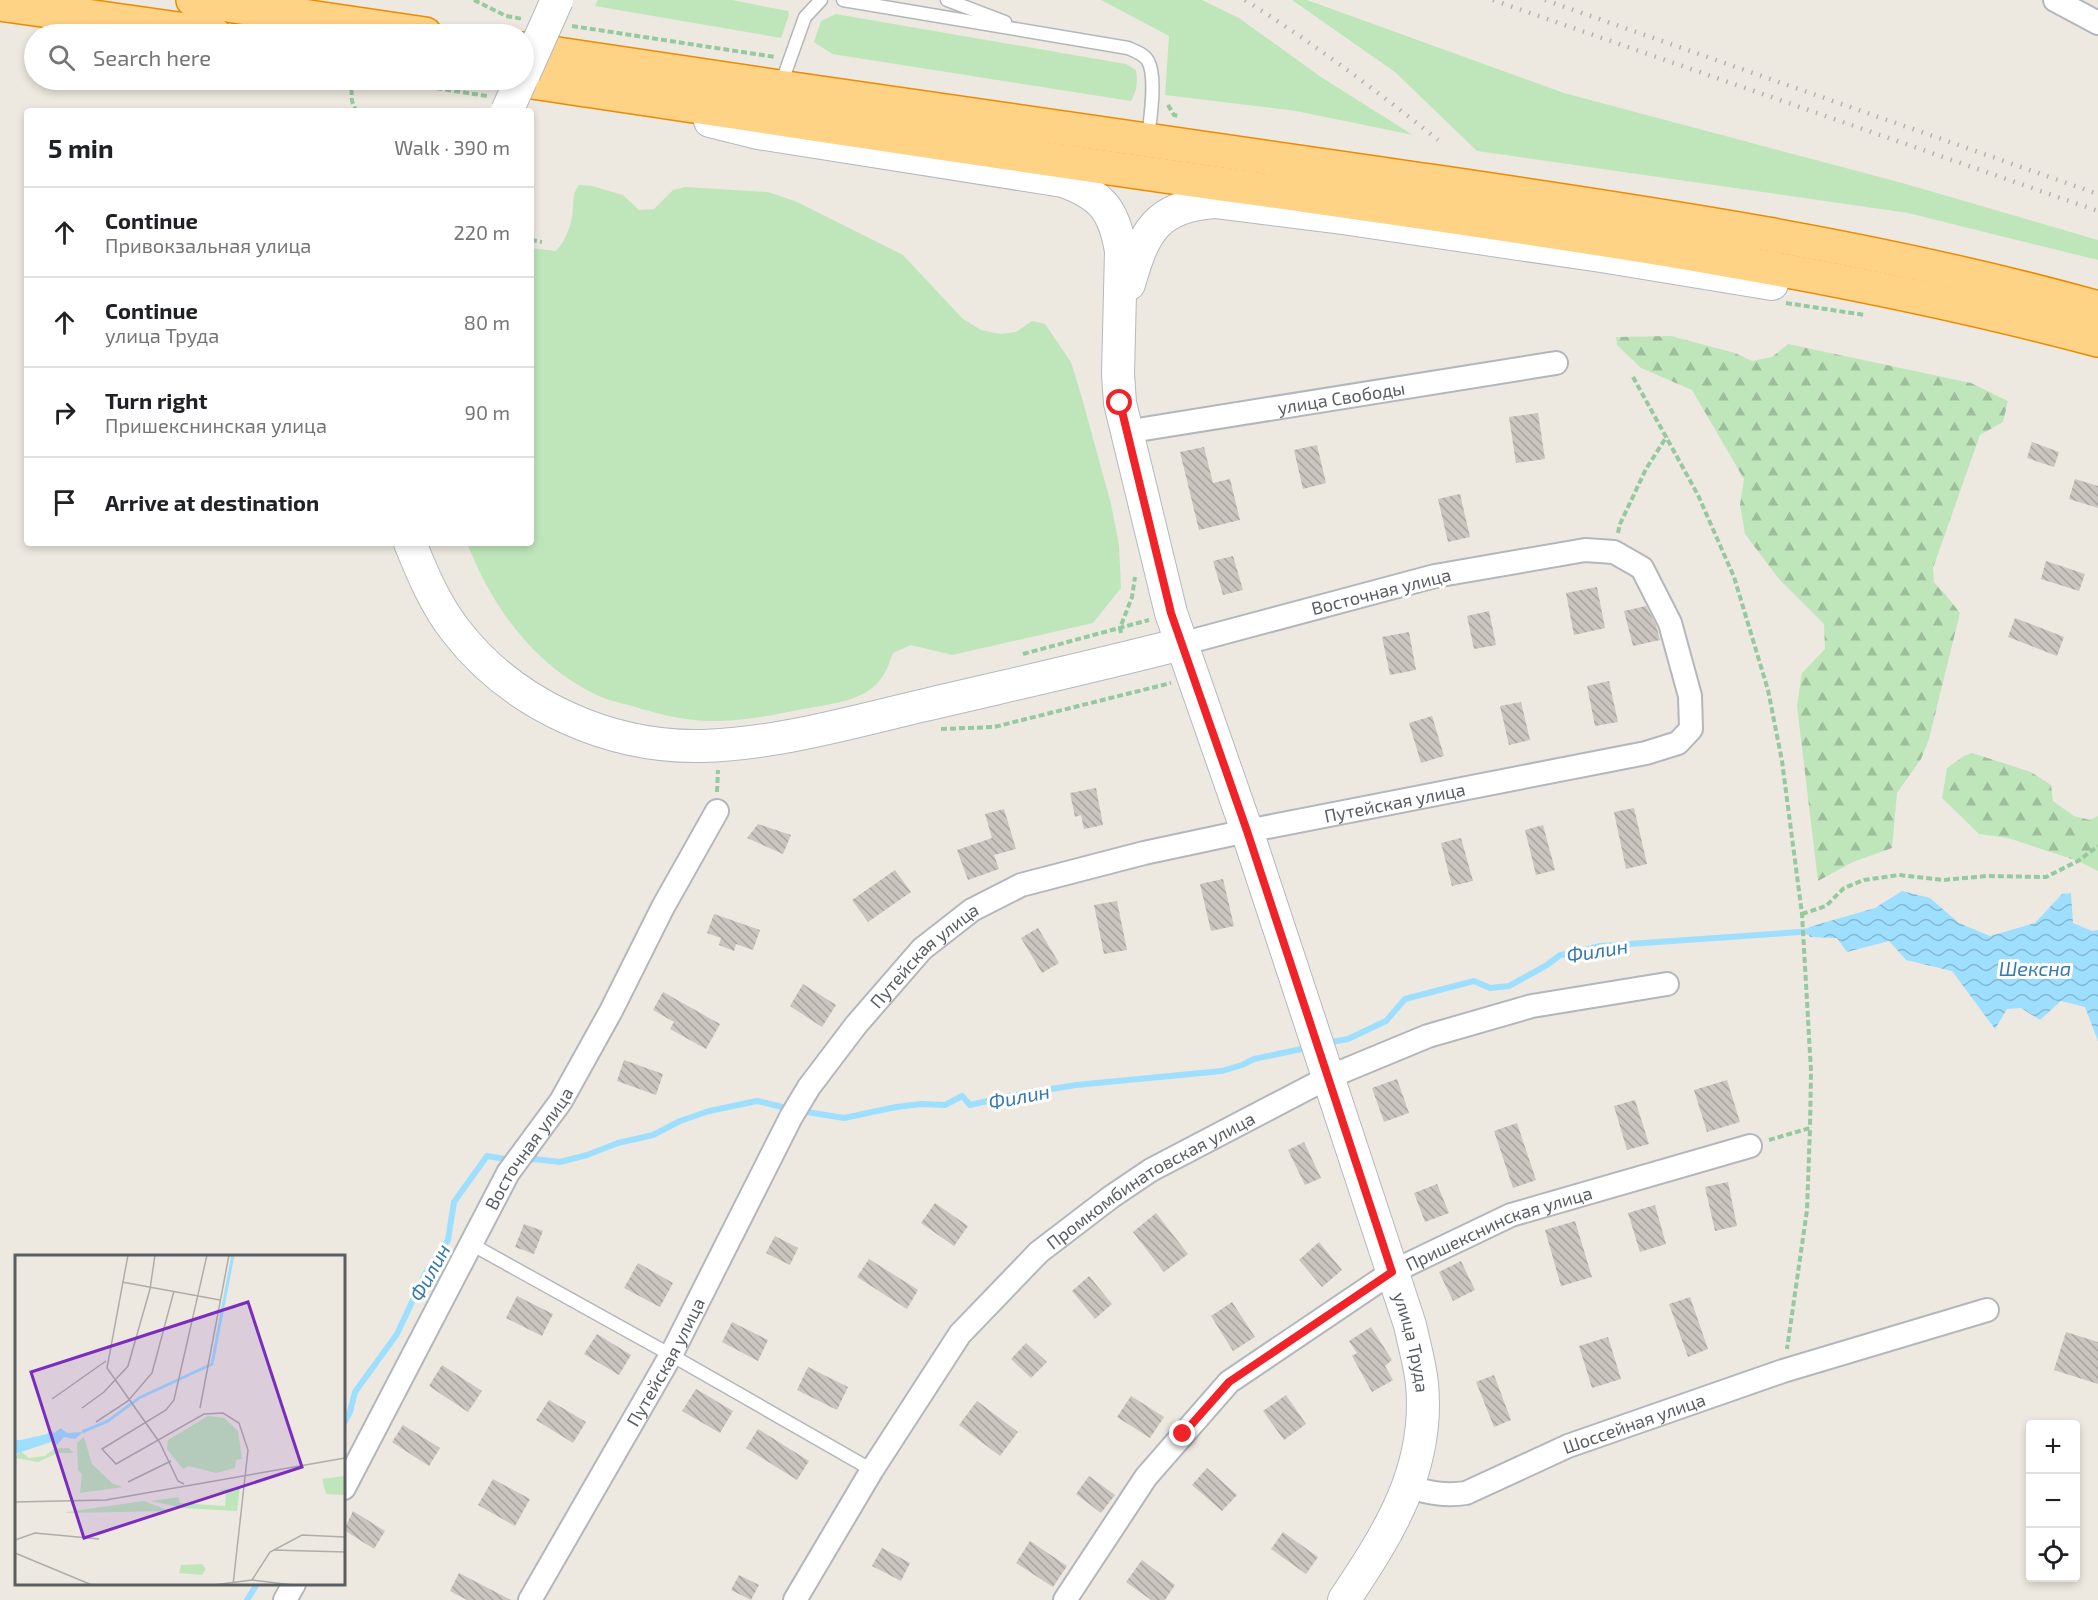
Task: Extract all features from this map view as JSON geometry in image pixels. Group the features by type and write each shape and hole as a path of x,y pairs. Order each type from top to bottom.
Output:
{"highway":[{"path":"193,0 284,7 373,24"},
{"path":"0,4 143,24"},
{"path":"534,51 1616,208 1951,271 2098,308"},
{"path":"534,82 1617,242 1801,273 1996,314 2098,340"}],"street":[{"path":"534,52 557,0"},
{"path":"2055,0 2098,23"},
{"path":"508,108 515,90"},
{"path":"599,92 758,133 1063,181 1084,188 1100,200 1111,215 1118,231 1122,269 1119,317"},
{"path":"1119,317 1135,263 1151,230 1164,217 1179,208 1195,203 1215,202 1589,254 1760,283 1996,314"},
{"name":"улица Труда","path":"1119,317 1118,374 1125,432 1171,613 1247,831 1410,1325 1422,1382 1423,1421 1409,1487"},
{"name":"улица Свободы","path":"1125,432 1556,363"},
{"path":"411,546 433,594 455,631 504,681 578,723 656,743 700,746 772,738 1181,644"},
{"name":"Восточная улица","path":"1181,644 1435,576 1585,550 1614,552"},
{"name":"Путейская улица","path":"530,1600 671,1355 791,1117 809,1087 855,1025 922,949 972,910 1004,892 1041,879 1247,831 1646,753 1678,743 1691,729 1690,696 1670,624 1642,568 1614,552"},
{"name":"Восточная улица","path":"345,1486 508,1173 561,1101 717,811"},
{"name":"Промкомбинатовская улица","path":"795,1600 872,1470 960,1334 1039,1252 1111,1197 1320,1054 1428,1036 1532,1006 1667,984"},
{"name":"Пришекснинская улица","path":"1065,1600 1146,1477 1229,1382 1392,1272 1510,1215 1750,1146"},
{"name":"Шоссейная улица","path":"1409,1487 1429,1493 1449,1495 1466,1493 1568,1446 1783,1371 1987,1310"},
{"path":"1344,1600 1383,1540 1409,1487"},
{"path":"285,1600 293,1585"}],"lane":[{"path":"779,88 805,17 821,0"},
{"path":"843,0 1128,48 1138,52 1148,61 1153,93 1148,139"},
{"path":"947,0 1035,32"},
{"path":"471,1244 872,1470"}],"path":[{"path":"351,90 351,101 354,108"},
{"path":"534,241 542,242"},
{"path":"1633,377 1698,495 1734,577 1768,690 1782,761 1802,914 1810,1071 1807,1210 1783,1371"},
{"path":"1614,552 1620,524 1646,469 1667,435"},
{"path":"1120,628 1132,597 1135,574"},
{"path":"1019,655 1137,623"},
{"path":"930,730 994,727 1156,687"},
{"path":"717,811 718,765"},
{"path":"1802,914 1826,906 1844,888 1864,880 1899,875 1943,880 1987,876 2046,877 2078,861 2098,846"},
{"path":"1750,1146 1810,1128"}],"green space":[{"path":"598,0 732,0 788,11 789,15 781,38 595,6"},
{"path":"1101,0 1202,0 1239,18 1321,77 1413,135 1296,111 1165,95 1169,36"},
{"path":"1292,0 1307,0 1564,93 1906,184 2098,240 2098,260 1908,213 1477,151 1395,72"},
{"path":"836,14 1126,64 1136,70 1136,90 1131,101 832,54 814,42 821,21"},
{"path":"579,185 592,186 623,195 639,210 654,209 673,190 685,187 768,192 795,201 903,255 963,319 981,330 1000,334 1016,332 1032,321 1045,324 1071,362 1082,398 1111,504 1119,545 1121,588 1093,623 952,655 911,645 893,653 877,684 857,697 834,704 753,718 708,721 660,714 601,697 556,670 519,634 503,613 468,546 534,546 534,248 556,251 564,240 570,227 576,189"},
{"path":"1671,336 1735,353 1752,361 1772,357 1788,344 1971,383 2008,401 2003,422 1980,435 1933,568 1934,582 1960,613 1929,739 1921,759 1897,793 1892,848 1853,862 1818,881 1797,706 1802,673 1825,649 1824,624 1779,579 1745,534 1740,505 1744,479 1692,390 1641,368 1617,345 1616,337"},
{"path":"1972,753 2031,772 2051,785 2053,801 2074,816 2090,820 2098,816 2098,871 2078,861 2008,838 1979,834 1942,798 1947,768"}],"water":[{"name":"Шексна","path":"1902,891 1930,898 1959,923 1990,936 2035,923 2062,894 2071,893 2073,923 2092,931 2098,930 2098,1041 2085,1007 2061,1001 2040,1020 2021,1008 2007,1009 1995,1029 1952,971 1906,960 1889,941 1847,952 1837,938 1810,937 1807,932 1809,927 1875,908"}],"building":[{"path":"1538,413 1545,459 1516,463 1509,417"},
{"path":"2032,442 2059,452 2054,467 2027,458"},
{"path":"1317,445 1326,483 1303,489 1294,450"},
{"path":"1204,447 1213,483 1230,479 1240,520 1199,530 1180,452"},
{"path":"2075,479 2098,486 2098,508 2069,499"},
{"path":"1460,494 1470,537 1448,542 1438,499"},
{"path":"1233,556 1243,590 1223,595 1213,561"},
{"path":"2046,561 2085,574 2079,591 2041,579"},
{"path":"1597,587 1605,628 1574,635 1566,593"},
{"path":"1646,606 1656,625 1660,640 1633,646 1624,611"},
{"path":"1489,611 1496,645 1474,649 1467,616"},
{"path":"2015,618 2064,637 2057,656 2008,637"},
{"path":"1409,632 1416,670 1390,675 1382,637"},
{"path":"1609,681 1618,722 1595,726 1587,686"},
{"path":"1521,702 1530,740 1509,745 1500,706"},
{"path":"1432,716 1444,756 1421,763 1409,723"},
{"path":"1096,788 1103,825 1084,829 1081,815 1075,817 1070,793"},
{"path":"1634,808 1647,864 1626,869 1614,812"},
{"path":"1004,809 1016,849 994,855 999,869 968,880 957,850 992,838 985,814"},
{"path":"758,824 791,835 783,854 747,838"},
{"path":"1543,825 1555,870 1536,875 1525,830"},
{"path":"1461,838 1473,881 1452,886 1441,843"},
{"path":"895,870 911,892 868,922 852,900"},
{"path":"1223,879 1234,926 1211,931 1200,884"},
{"path":"1117,901 1127,950 1104,954 1094,905"},
{"path":"714,914 760,930 753,950 736,944 734,951 719,945 721,938 707,933"},
{"path":"1038,928 1059,963 1042,973 1021,938"},
{"path":"803,984 836,1005 822,1027 790,1006"},
{"path":"663,992 720,1024 706,1049 670,1029 674,1022 653,1010"},
{"path":"624,1060 663,1074 656,1095 617,1081"},
{"path":"1397,1079 1409,1113 1384,1122 1372,1088"},
{"path":"1727,1080 1740,1122 1707,1132 1694,1090"},
{"path":"1635,1100 1649,1144 1627,1150 1614,1106"},
{"path":"1517,1123 1536,1180 1513,1188 1494,1131"},
{"path":"1304,1142 1321,1178 1305,1185 1288,1150"},
{"path":"1728,1182 1737,1226 1715,1231 1705,1187"},
{"path":"1437,1184 1449,1213 1425,1222 1414,1193"},
{"path":"935,1203 968,1226 954,1246 921,1223"},
{"path":"1655,1205 1666,1244 1640,1252 1628,1213"},
{"path":"1156,1213 1188,1254 1164,1272 1133,1232"},
{"path":"1575,1221 1592,1277 1561,1286 1545,1230"},
{"path":"524,1224 543,1231 534,1254 515,1247"},
{"path":"775,1236 798,1248 790,1265 766,1253"},
{"path":"1319,1242 1342,1270 1322,1287 1299,1260"},
{"path":"869,1259 918,1290 907,1309 857,1277"},
{"path":"1461,1261 1475,1290 1453,1301 1439,1272"},
{"path":"638,1263 673,1283 660,1307 624,1288"},
{"path":"1089,1276 1112,1304 1095,1319 1072,1291"},
{"path":"517,1296 553,1314 542,1336 506,1318"},
{"path":"1690,1297 1708,1349 1688,1357 1669,1304"},
{"path":"1232,1302 1255,1337 1233,1351 1211,1316"},
{"path":"732,1322 768,1340 758,1361 722,1342"},
{"path":"1371,1327 1392,1360 1385,1366 1393,1380 1372,1392 1352,1356 1357,1353 1349,1341"},
{"path":"2066,1332 2098,1342 2098,1384 2054,1370"},
{"path":"597,1334 631,1355 619,1375 584,1354"},
{"path":"1608,1337 1621,1379 1592,1388 1579,1346"},
{"path":"1026,1343 1047,1362 1031,1378 1011,1359"},
{"path":"442,1365 482,1391 468,1412 429,1386"},
{"path":"808,1367 848,1387 837,1410 797,1390"},
{"path":"1494,1375 1511,1420 1494,1427 1476,1382"},
{"path":"696,1389 733,1411 720,1433 682,1411"},
{"path":"1286,1395 1306,1424 1284,1440 1263,1411"},
{"path":"1131,1396 1164,1417 1150,1438 1117,1417"},
{"path":"549,1400 586,1422 573,1443 536,1420"},
{"path":"977,1401 1018,1432 1000,1456 959,1425"},
{"path":"403,1425 440,1448 429,1466 392,1442"},
{"path":"758,1429 809,1461 797,1480 746,1448"},
{"path":"1207,1468 1237,1495 1222,1511 1192,1485"},
{"path":"1089,1476 1115,1495 1101,1513 1076,1494"},
{"path":"493,1479 530,1499 515,1526 478,1505"},
{"path":"353,1511 385,1531 374,1549 345,1531"},
{"path":"1283,1532 1318,1557 1306,1574 1271,1549"},
{"path":"1030,1541 1067,1566 1053,1587 1016,1563"},
{"path":"882,1548 910,1563 901,1581 872,1566"},
{"path":"1142,1560 1175,1585 1165,1600 1151,1600 1126,1582"},
{"path":"459,1573 511,1600 467,1600 450,1591"},
{"path":"739,1575 759,1585 751,1600 731,1590"}],"waterway":[{"name":"Филин","path":"1326,1043 1348,1039 1386,1021 1405,999 1474,981 1490,988 1509,986 1560,955 1600,946 1814,931"},
{"name":"Филин","path":"801,1111 844,1118 896,1107 921,1104 945,1105 962,1096 970,1105 1076,1085 1222,1071 1254,1059 1311,1047"},
{"name":"Филин","path":"524,1161 534,1159 560,1162 618,1143 653,1135 680,1121 709,1111 757,1101 791,1109"},
{"name":"Филин","path":"345,1421 355,1392 397,1334 425,1274 448,1240 454,1202 487,1156 511,1160"},
{"name":"Филин","path":"247,1600 256,1585"}],"railway":[{"path":"1245,0 1344,67 1438,140"},
{"path":"1493,0 2098,211"},
{"path":"1545,0 2098,194"}],"route":[{"path":"1120,403 1125,432 1171,613 1247,831 1392,1272 1229,1382 1183,1434"}]}
